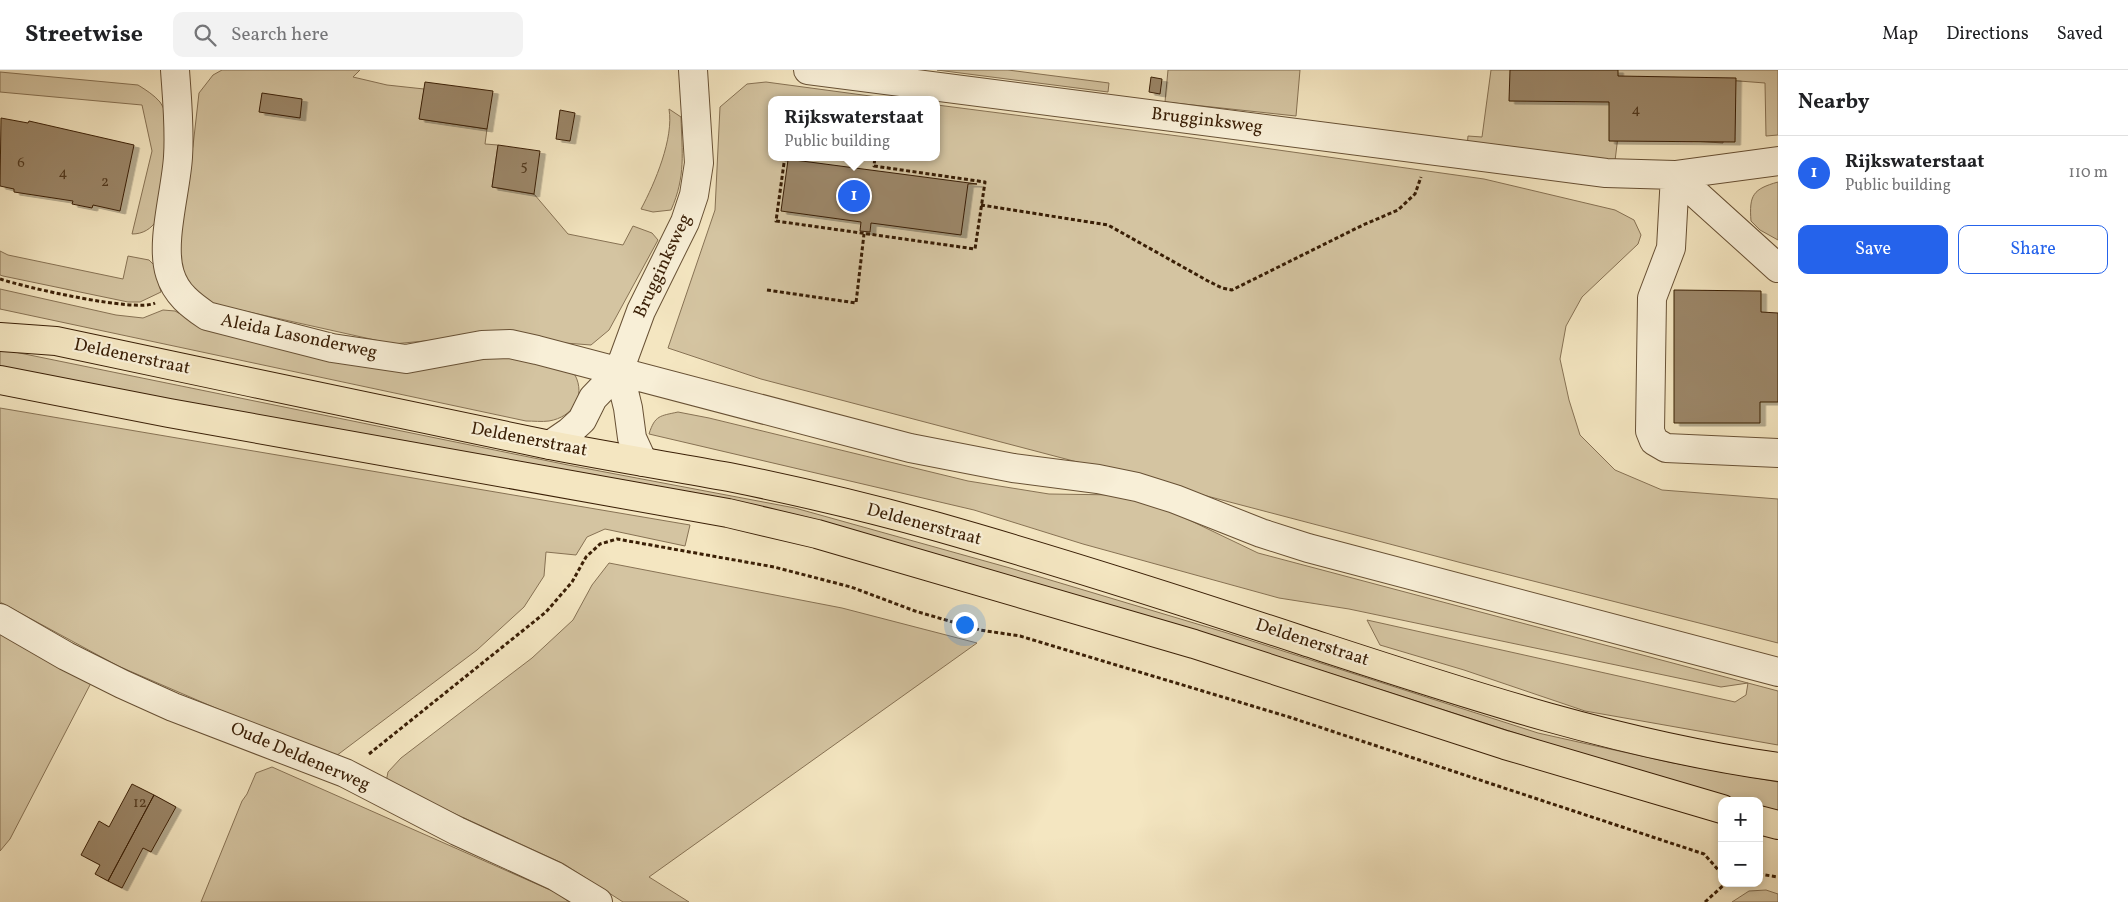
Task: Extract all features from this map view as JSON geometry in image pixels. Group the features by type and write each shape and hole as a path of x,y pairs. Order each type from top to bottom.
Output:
{"main road":[{"name":"Deldenerstraat","path":"0,322 56,341 550,445 734,478 934,526 1077,568 1456,691 1548,718 1623,738 1743,762 1778,767"},
{"name":"Deldenerstraat","path":"0,337 56,341"},
{"name":"Deldenerstraat","path":"0,380 169,413 728,513 817,534 1194,644 1504,745 1718,808"},
{"name":"Deldenerstraat","path":"0,397 32,402 169,413"},
{"path":"1763,821 1778,825"}],"street":[{"name":"Aleida Lasonderweg","path":"175,70 179,122 178,158 167,252 170,274 178,291 190,305 207,316 332,348 406,359 482,345 510,344 619,371"},
{"name":"Brugginksweg","path":"550,445 582,420 593,398 619,371 641,311 685,222 694,194 699,163 694,70"},
{"name":"Brugginksweg","path":"808,70 1606,173 1675,175 1778,162"},
{"path":"1675,175 1778,268"},
{"path":"1675,175 1671,248 1652,298 1650,431 1654,441 1666,448 1778,454"},
{"path":"643,462 632,438 628,408 619,371 910,448 1004,466 1098,479 1137,487 1175,498 1261,533 1308,548 1778,672"},
{"name":"Oude Deldenerweg","path":"0,618 66,656 130,688 173,707 345,773 457,831 555,876 598,902"}],"path":[{"path":"981,205 1108,225 1208,281 1222,288 1232,290 1363,225 1398,210 1415,194 1421,177 1423,149"},
{"path":"784,163 776,221 975,249 985,182 874,166 875,161"},
{"path":"767,290 856,303 864,234"},
{"path":"0,279 124,305 150,306 178,291"},
{"path":"345,773 546,612 572,582 586,557 600,544 617,539 774,567 851,587 914,611 980,630 1020,636 1280,714 1704,854 1718,870"},
{"path":"1763,875 1778,877"},
{"path":"1706,902 1722,887"}],"shaded area":[{"path":"222,70 360,70 353,77 387,85 424,89 420,119 487,129 485,144 498,145 492,187 534,194 568,234 623,245 633,226 652,233 658,240 609,330 591,345 565,343 518,332 393,344 213,304 189,289 176,268 174,236 193,146 199,93 213,75"},
{"path":"937,70 1008,70 1109,83 1108,92"},
{"path":"1168,70 1300,70 1296,116 1165,102"},
{"path":"1491,70 1778,70 1778,135 1766,136 1765,83 1726,80 1723,143 1618,136 1615,161 1467,147 1468,136 1482,137"},
{"path":"0,72 138,85 158,99 165,113 168,126 168,142 157,220 152,226 143,232 132,234 152,151 142,105 0,92"},
{"path":"766,82 870,96 768,96 768,161 940,161 940,105 1186,137 1484,179 1615,210 1634,220 1641,235 1638,244 1582,297 1566,326 1560,359 1569,400 1580,435 1615,470 1662,490 1778,499 1778,643 1462,563 761,379 668,348 715,210 720,107 747,84"},
{"path":"669,109 681,117 681,175 676,198 671,210 653,212 641,209 657,174 666,147 670,121"},
{"path":"1778,182 1778,240 1760,230 1751,221 1751,205 1754,194 1763,187"},
{"path":"0,251 8,255 123,279 128,256 149,260 154,265 161,292 140,302 128,302 3,276 0,275"},
{"path":"0,289 116,315 143,318 163,310 175,311 206,328 502,356 563,369 575,375 579,390 578,398 571,410 557,419 526,421 0,309"},
{"path":"0,349 568,465 795,508 1010,568 1224,632 1538,733 1668,762 1778,782 1778,811 1763,807 1763,797 1727,797 1627,769 1267,653 1030,583 0,369"},
{"path":"0,408 690,525 685,546 605,529 587,537 576,555 546,552 544,576 524,607 477,650 336,756 283,737 118,666 0,602"},
{"path":"678,412 968,481 1049,494 1120,495 1160,506 1258,553 1748,683 1721,687 1349,609 1279,598 1083,544 974,510 649,434 659,417"},
{"path":"609,563 842,608 977,643 649,877 689,902 623,902 564,864 386,782 388,772 401,758 532,658 573,620 592,585"},
{"path":"1367,620 1735,702 1746,695 1748,683 1778,691 1778,745 1585,711 1464,670 1380,645"},
{"path":"0,632 91,683 10,839 0,851"},
{"path":"272,767 557,893 569,902 201,902 242,801 256,773"},
{"path":"1766,890 1778,894 1778,902 1732,902 1749,891"}],"building":[{"path":"1510,70 1618,70 1618,76 1736,78 1735,142 1609,141 1609,102 1509,101"},
{"path":"1151,77 1162,79 1160,94 1149,92"},
{"path":"425,82 493,91 487,129 419,119"},
{"path":"262,93 302,99 300,118 259,112"},
{"path":"560,110 575,113 570,141 556,139"},
{"path":"1,118 28,123 29,121 134,145 120,211 93,205 92,208 72,204 73,201 14,192 14,189 0,186"},
{"path":"498,145 540,151 534,194 492,187"},
{"path":"788,161 802,161 977,184 968,184 961,235 871,223 870,232 860,231 861,222 781,211"},
{"path":"1674,290 1761,291 1761,312 1778,313 1778,402 1760,402 1760,423 1674,423"},
{"path":"132,784 154,795 108,881 95,874 100,865 81,855 99,821 109,827"},
{"path":"154,795 176,807 151,852 143,848 122,888 108,881"}],"place":[{"name":"Rijkswaterstaat","path":"854,196"}]}
